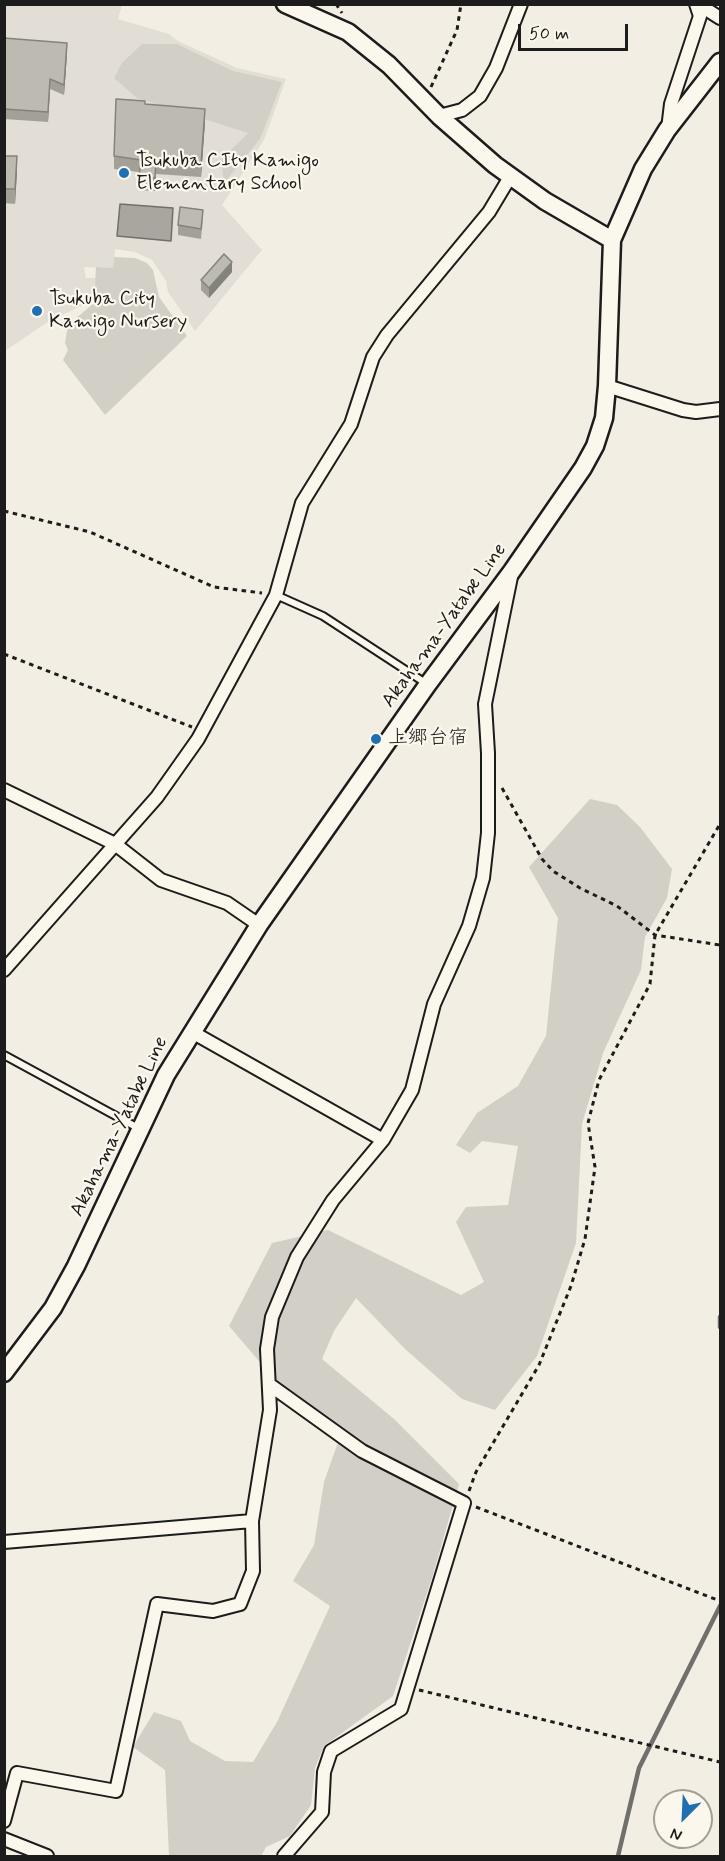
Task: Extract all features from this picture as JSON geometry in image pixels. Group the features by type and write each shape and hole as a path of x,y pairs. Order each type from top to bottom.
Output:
{"main road":[{"path":"285,4 348,32 439,116 510,177 545,201 612,240"},
{"name":"Akahama-Yatabe Line","path":"4,1373 53,1308 76,1266 165,1075 259,926 428,684 512,571 595,446 604,418 607,386 612,240 643,169 667,130 720,62"}],"street":[{"path":"439,116 462,110 480,96 496,68 521,4"},
{"path":"697,4 720,18"},
{"path":"667,130 671,104 700,16 697,4"},
{"path":"4,970 9,956 157,797 202,731 276,595 302,503 333,457 351,424 373,357 387,335 489,212 510,177"},
{"path":"607,386 683,410 696,412 720,409"},
{"path":"4,1821 17,1773 116,1791 157,1604 213,1611 240,1604 252,1571 252,1521 270,1410 267,1349 272,1317 297,1257 333,1200 383,1140 412,1090 434,1004 469,926 483,878 488,833 488,753 485,704 506,611 512,571"},
{"path":"4,790 115,844 161,880 227,903 259,926"},
{"path":"192,1032 383,1140"},
{"path":"270,1385 362,1451 464,1503 401,1709 331,1751 324,1772 322,1812 284,1857"},
{"path":"4,1542 252,1521"},
{"path":"4,1839 46,1857"}],"lane":[{"path":"276,595 323,616 428,684"},
{"path":"4,1055 139,1129"}],"path":[{"path":"421,97 430,89 457,30 461,4"},
{"path":"4,511 90,532 214,587 276,595"},
{"path":"4,654 202,731"},
{"path":"500,784 542,860 580,888 617,906 655,935 720,945"},
{"path":"720,824 655,935 650,984 599,1080 588,1123 595,1167 585,1239 571,1286 539,1365 476,1472 464,1503 720,1601"},
{"path":"409,1688 720,1762"}],"shaded area":[{"name":"Tsukuba CIty Kamigo Elementary School","path":"5,5 122,5 118,19 169,34 178,41 237,68 286,79 264,140 222,205 262,250 195,331 168,292 166,281 152,260 135,252 115,249 113,268 84,267 86,278 96,278 90,302 49,321 5,351"},
{"path":"142,44 177,44 233,71 282,82 260,139 224,183 221,160 248,133 137,98 114,78 122,63"},
{"path":"120,204 173,208 171,241 117,236"},
{"path":"114,257 135,258 147,263 153,270 159,297 187,336 105,415 63,360 68,350 65,343 68,325 94,303 96,267 113,268"},
{"path":"590,799 617,805 640,827 672,869 667,898 645,937 641,970 603,1053 582,1124 576,1243 537,1356 495,1410 462,1399 405,1349 356,1298 334,1331 322,1359 394,1419 459,1484 432,1578 393,1696 324,1746 315,1768 311,1805 290,1836 266,1847 261,1856 169,1856 165,1770 133,1747 154,1712 181,1721 190,1741 225,1761 253,1762 277,1722 330,1606 293,1581 314,1545 324,1482 343,1428 277,1382 229,1326 272,1243 328,1230 461,1295 484,1282 456,1222 466,1207 508,1205 518,1146 482,1141 470,1153 456,1145 477,1113 518,1086 546,1036 558,918 529,867"}],"building":[{"path":"4,38 67,43 64,85 50,79 48,112 4,109"},
{"path":"116,99 205,109 201,164 156,161 155,178 139,177 141,160 114,156"},
{"path":"4,156 17,156 15,189 4,189"},
{"path":"180,207 203,210 201,229 178,225"},
{"path":"224,254 232,262 209,288 201,280"}],"waterway":[{"path":"720,1317 720,1327"},
{"path":"618,1856 639,1768 720,1606"}],"place":[{"name":"Tsukuba CIty Kamigo Elementary School","path":"124,173"},
{"name":"Tsukuba City Kamigo Nursery","path":"37,311"},
{"name":"上郷台宿","path":"376,739"}]}
